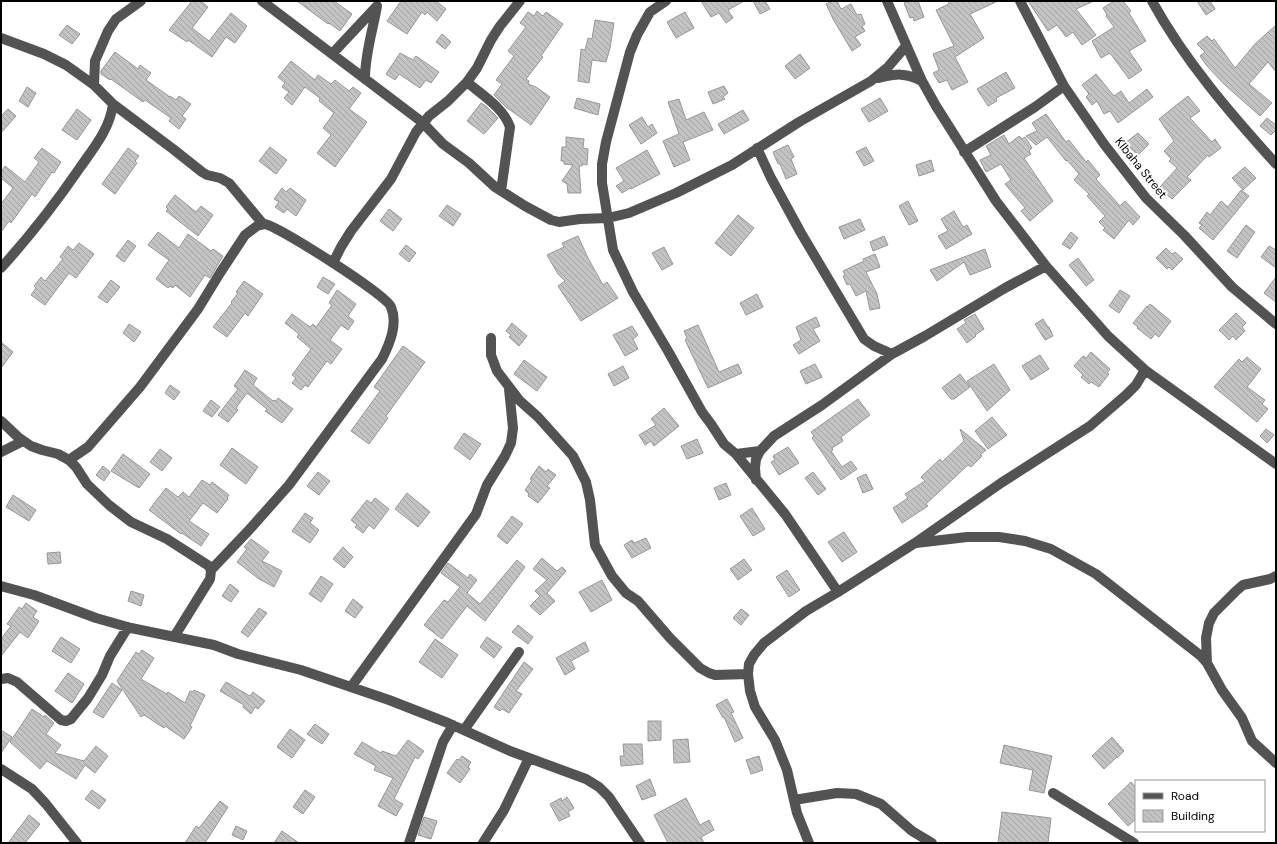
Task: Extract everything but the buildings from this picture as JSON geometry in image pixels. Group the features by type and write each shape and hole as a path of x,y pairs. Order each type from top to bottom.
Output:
{"street":[{"path":"94,86 95,61 108,31 116,19 141,1"},
{"path":"262,1 422,122 443,144 469,163 486,180 501,191 525,206 554,221 565,222 580,219 608,218 629,213 676,193 732,165 799,122 875,78 888,67 906,46"},
{"path":"333,263 351,231 391,179 410,141 422,122 467,82 477,68 500,26 520,1"},
{"path":"666,1 652,9 643,22 630,52 606,142 602,172 603,192 613,250 633,292 702,412 724,444 736,454 785,514 838,592"},
{"path":"886,1 922,81 936,106 996,201 1046,266 1108,336 1145,370 1276,464"},
{"name":"KIbaha Street","path":"1020,1 1064,86 1104,144 1146,198 1184,235 1232,287 1276,324"},
{"path":"1152,1 1189,61 1238,121 1276,164"},
{"path":"332,54 379,3"},
{"path":"364,78 370,36 379,3"},
{"path":"1,38 44,54 66,65 94,86 113,104 202,172 207,175 220,178 229,183 263,224"},
{"path":"875,78 898,73 907,74 922,81"},
{"path":"467,82 501,111 510,127 501,191"},
{"path":"964,152 1035,107 1064,86"},
{"path":"1,268 30,235 101,138 112,114 113,104"},
{"path":"757,148 771,178 801,233 860,333 864,339 870,343 892,354"},
{"path":"69,460 88,447 140,387 198,309 245,235 257,226 263,224 270,225 289,235 333,263 391,305 394,320 389,344 382,359 298,473 250,530 211,570 210,579 205,589 174,637"},
{"path":"756,480 755,464 760,451 774,436 822,405 892,354 1005,288 1046,266"},
{"path":"491,338 491,355 497,370 509,388 520,401 538,417 573,456 586,482 590,500 595,545 612,576 626,592 638,601 670,638 700,668 716,675 748,674"},
{"path":"809,843 794,800 787,770 775,740 755,707 750,691 748,674 749,664 764,643 806,611 915,543 1002,483 1090,426 1136,385 1145,370"},
{"path":"351,687 476,514 487,484 505,456 511,443 513,428 509,388"},
{"path":"1,421 23,441 42,450 63,456 69,460 91,488 109,505 131,522 179,546 209,566 211,570"},
{"path":"1,452 23,441"},
{"path":"736,454 760,451"},
{"path":"915,543 967,537 999,537 1025,541 1051,549 1096,574 1190,647 1207,663 1218,684 1242,718 1252,741 1276,764"},
{"path":"1207,663 1206,638 1209,623 1214,613 1243,585 1270,579 1276,576"},
{"path":"1,586 34,595 96,618 128,627 222,648 238,654 301,670 389,700 453,725 529,758 586,779 599,787 609,797 640,843"},
{"path":"1,678 8,678 17,682 61,720 66,721 71,719 88,698 102,675 110,656 128,627"},
{"path":"464,730 518,652"},
{"path":"409,843 443,742 453,725"},
{"path":"483,843 504,810 529,758"},
{"path":"1,769 32,789 77,843"},
{"path":"794,800 837,793 856,794 882,804 912,831 932,843"},
{"path":"1054,793 1134,843"}]}
